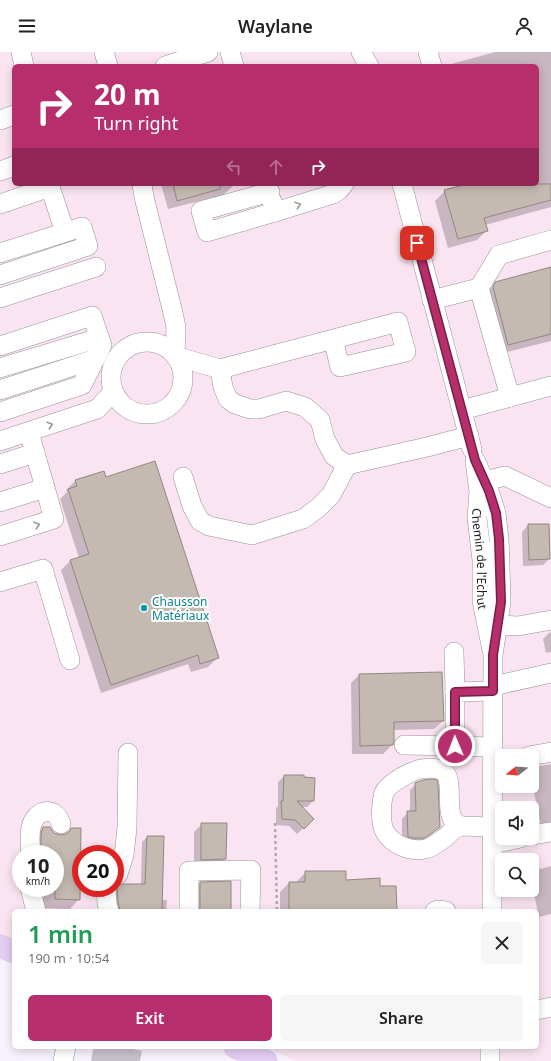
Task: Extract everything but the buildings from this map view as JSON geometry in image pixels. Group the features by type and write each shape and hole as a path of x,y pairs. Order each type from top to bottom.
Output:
{"main road":[{"path":"0,946 12,951"},
{"path":"239,1049 266,1061"}],"street":[{"path":"21,52 24,64"},
{"path":"104,52 107,64"},
{"path":"171,64 208,52"},
{"path":"230,52 233,64"},
{"path":"361,52 368,64"},
{"path":"377,52 377,64"},
{"path":"430,52 428,52 431,64"},
{"path":"0,120 12,116"},
{"path":"0,171 12,167"},
{"path":"0,204 52,186 64,232"},
{"path":"142,186 176,327 175,356"},
{"path":"275,212 269,188 201,211 207,232 275,212 333,194 342,186"},
{"name":"Chemin de l'Echut","path":"405,186 432,300 475,460 479,492 477,518 482,560 482,601 493,655"},
{"path":"0,252 82,227 88,246 0,275"},
{"path":"432,300 479,288 499,255 551,240"},
{"path":"0,298 96,267"},
{"path":"479,288 510,397"},
{"path":"0,346 92,316 102,345 82,385 0,412"},
{"path":"0,368 99,338"},
{"path":"175,356 220,369 333,339"},
{"path":"149,342 159,344 168,349 175,356 183,375 179,395 173,404 165,410 155,414 145,415 134,413 118,400 113,392 110,382 114,361 121,353 138,343 149,342"},
{"path":"0,390 95,359"},
{"path":"220,369 223,387 228,398 235,404 250,409 259,409 286,401 305,407 320,420 325,439 334,456 347,465 469,436"},
{"path":"462,410 551,386"},
{"path":"0,441 97,409 113,392"},
{"path":"0,536 54,519 29,432"},
{"path":"0,464 35,453"},
{"name":"Chemin de l'Echut","path":"475,460 489,491 496,513 499,539 501,602 493,655 496,749"},
{"path":"183,477 192,506 200,522 208,526 252,535 302,519 318,508 331,495 347,465"},
{"path":"485,481 504,476 551,498"},
{"path":"0,502 45,488"},
{"path":"0,582 43,569 70,660"},
{"path":"497,625 518,626 551,620"},
{"path":"454,652 455,746"},
{"path":"455,692 493,689 551,673"},
{"path":"404,745 455,746 495,757"},
{"path":"539,754 551,752"},
{"path":"124,855 126,835 128,753"},
{"path":"460,826 444,839 426,849 414,850 403,847 396,843 385,831 382,821 384,792 394,782 418,769 431,768 445,773 448,780 450,809 453,820 460,826 493,835"},
{"name":"Chemin de l'Echut","path":"492,909 495,783"},
{"path":"30,845 31,827 39,813 48,811 54,813 59,818 61,824"},
{"path":"539,835 551,832"},
{"path":"190,909 189,871 251,870 250,909"},
{"path":"32,897 35,909"},
{"path":"107,897 108,909"},
{"path":"539,1010 551,1007"},
{"path":"63,1061 66,1049"},
{"path":"490,1049 490,1061"}],"path":[{"path":"275,823 277,909"}],"shaded area":[{"path":"0,52 551,52 551,1061 297,1061 269,1049 539,1049 539,909 12,909 12,944 0,938"}],"place":[{"name":"Chausson Matériaux","path":"144,608"}],"route":[{"path":"417,243 475,460 489,491 496,513 499,539 501,602 493,655 493,691 455,692 455,746"}]}
